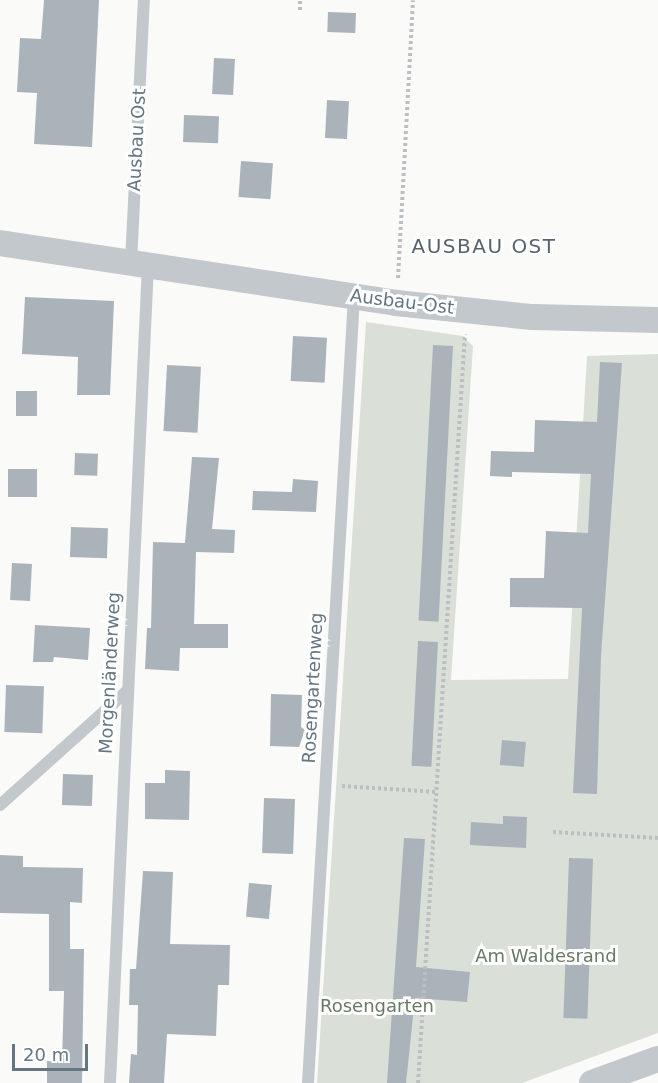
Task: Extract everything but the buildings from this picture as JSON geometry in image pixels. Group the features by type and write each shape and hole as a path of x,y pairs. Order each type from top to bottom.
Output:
{"street":[{"name":"Ausbau-Ost","path":"0,243 396,303 532,317 658,320"},
{"path":"592,1083 658,1059"}],"lane":[{"name":"Ausbau Ost","path":"139,264 144,0"},
{"name":"Morgenländerweg","path":"110,1083 127,691 139,264"},
{"name":"Rosengartenweg","path":"309,1083 354,296"},
{"path":"0,805 127,691"}],"path":[{"path":"300,0 300,10"},
{"path":"396,303 413,0"},
{"path":"418,1083 466,310"},
{"path":"326,785 437,792"},
{"path":"553,832 658,838"}],"green space":[{"path":"366,322 463,336 473,346 451,680 568,679 587,356 658,354 658,1033 522,1083 317,1083"}],"district":[{"name":"AUSBAU OST","path":"484,246"}],"park label":[{"name":"Am Waldesrand","path":"546,956"},
{"name":"Rosengarten","path":"377,1006"}]}
